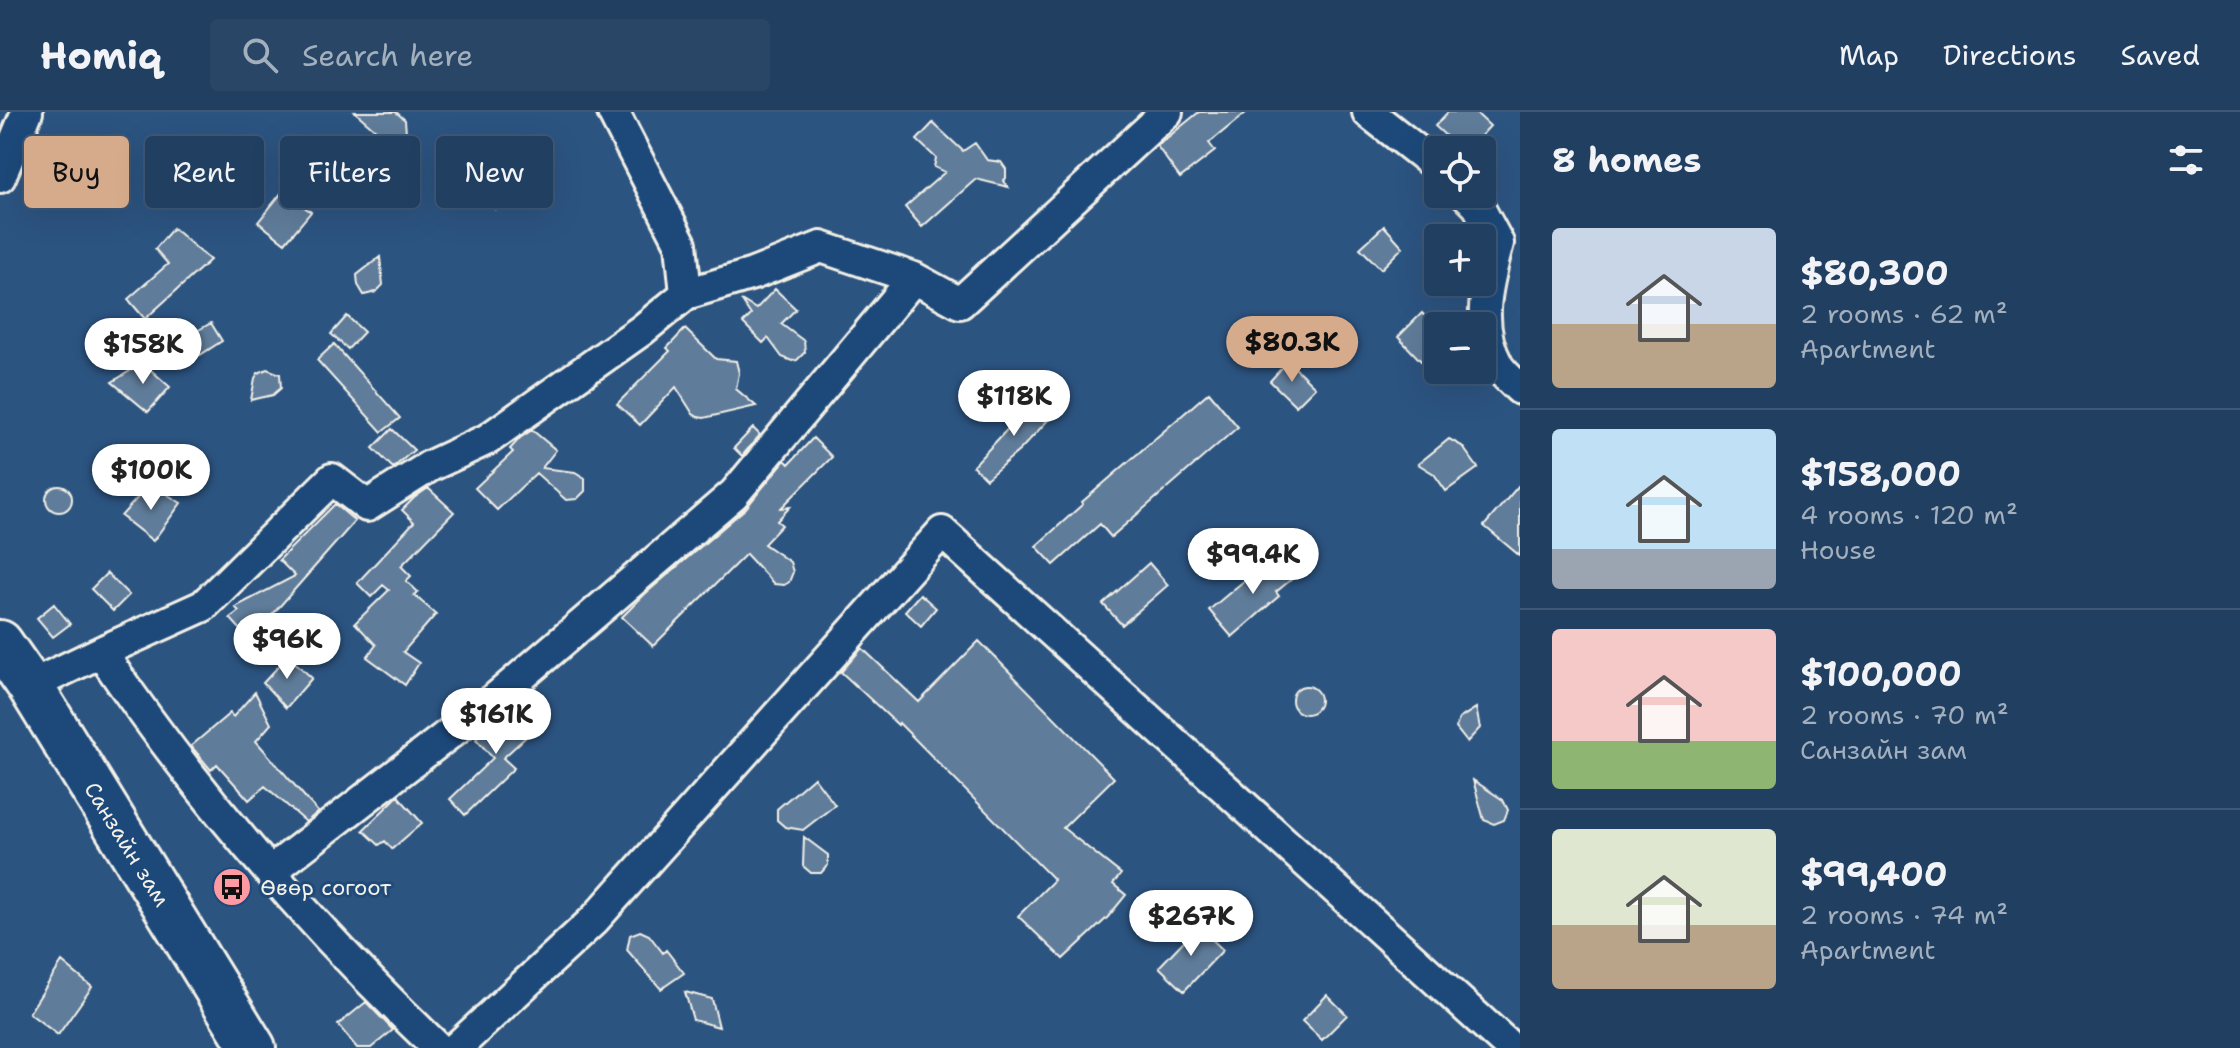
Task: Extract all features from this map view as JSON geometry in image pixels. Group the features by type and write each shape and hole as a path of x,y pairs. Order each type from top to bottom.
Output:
{"main road":[{"name":"Санзайн зам","path":"0,643 30,686 253,1048"}],"street":[{"path":"0,177 27,112"},
{"path":"613,112 681,244 686,294"},
{"path":"30,686 203,606 332,479 367,506 430,466 488,439 642,330 686,294 753,274 821,247 914,278 960,303 1167,112"},
{"path":"1368,112 1424,156"},
{"path":"1479,208 1498,243 1485,292 1486,333 1499,367 1520,389"},
{"path":"271,871 497,697 734,494 914,278"},
{"path":"456,1048 594,920 942,532 1511,1048"},
{"path":"101,652 193,781 363,976 438,1048"}],"building":[{"path":"355,112 396,112 405,120 406,133 403,136 383,136"},
{"path":"1199,112 1247,112 1209,143 1215,151 1180,178 1157,146"},
{"path":"1448,112 1475,112 1490,126 1481,136 1446,136 1435,126"},
{"path":"933,123 963,151 975,143 987,160 1001,162 1006,169 1003,181 1008,187 976,179 922,227 905,207 945,172 934,167 936,158 917,140"},
{"path":"280,195 280,208 306,208 311,212 285,243 258,222"},
{"path":"1384,226 1403,247 1381,269 1360,248"},
{"path":"173,228 210,260 145,319 128,299 168,264 155,249"},
{"path":"380,257 383,285 376,292 364,295 357,275"},
{"path":"775,289 796,309 781,324 804,341 805,352 797,360 782,357 768,338 763,343 743,323 751,315 741,300 756,309"},
{"path":"1422,313 1424,315 1424,358 1421,361 1398,337"},
{"path":"347,316 364,332 348,349 331,334"},
{"path":"211,323 222,341 200,355 188,336"},
{"path":"685,329 716,359 736,361 739,373 736,389 756,406 698,417 676,387 640,425 617,404 670,351 667,348"},
{"path":"334,344 400,418 382,432 317,360"},
{"path":"1288,361 1315,387 1296,406 1270,381"},
{"path":"143,363 170,387 148,412 112,382"},
{"path":"267,369 280,374 281,388 273,395 251,400 255,378"},
{"path":"1044,390 1046,392 1040,407 1050,418 1020,450 986,479 973,466"},
{"path":"1209,392 1238,427 1111,537 1100,524 1054,565 1036,546"},
{"path":"753,428 760,435 742,456 734,448"},
{"path":"392,429 414,450 393,468 373,448"},
{"path":"532,430 556,450 542,468 575,472 585,478 585,491 577,499 566,500 536,473 497,510 475,488 513,452 510,449 520,438"},
{"path":"813,438 832,457 781,508 790,507 777,521 782,525 764,544 790,562 793,572 789,582 774,584 746,554 653,646 622,617 746,508 785,460 789,464"},
{"path":"1449,439 1462,446 1478,468 1446,491 1434,474 1418,464"},
{"path":"150,484 181,503 153,541 121,516"},
{"path":"1520,484 1520,556 1484,526"},
{"path":"59,486 68,490 72,499 68,508 59,512 50,508 46,499 50,490"},
{"path":"428,488 454,512 401,566 411,576 406,581 418,592 414,595 436,614 403,652 419,663 405,685 367,657 376,645 355,623 389,590 383,585 371,597 357,583 414,522 402,510"},
{"path":"335,504 355,521 250,640 230,618 239,611 235,607 295,576 279,560"},
{"path":"1283,554 1299,573 1276,592 1279,596 1232,637 1209,610 1257,570 1260,574"},
{"path":"1149,563 1168,585 1122,625 1103,604"},
{"path":"107,573 129,595 113,611 91,589"},
{"path":"920,594 936,608 921,626 905,611"},
{"path":"54,604 70,624 53,637 37,618"},
{"path":"979,641 1114,778 1063,828 1121,874 1113,884 1126,895 1108,917 1063,959 1018,916 1054,880 899,723 841,672 862,648 919,702"},
{"path":"288,656 312,678 286,708 263,683"},
{"path":"1306,686 1316,690 1320,700 1316,710 1306,714 1296,710 1292,700 1296,690"},
{"path":"255,692 271,724 256,741 318,812 306,822 265,786 249,800 217,764 211,770 191,746 230,713 233,717"},
{"path":"519,702 539,725 503,758 514,768 465,815 450,799 493,758 476,739"},
{"path":"1476,708 1480,728 1467,742 1456,728 1459,719"},
{"path":"814,777 835,805 803,830 785,827 777,820 777,809"},
{"path":"1473,780 1503,800 1508,810 1504,820 1494,824 1484,820"},
{"path":"398,796 422,823 392,849 385,841 379,845 363,830"},
{"path":"804,837 828,855 828,865 821,873 811,873 803,866"},
{"path":"1198,926 1223,950 1184,991 1159,967"},
{"path":"640,931 649,935 663,953 666,950 684,973 661,989 627,950 630,935"},
{"path":"62,962 92,987 58,1035 29,1013"},
{"path":"685,992 712,999 719,1027 693,1020"},
{"path":"1327,995 1347,1015 1322,1040 1302,1021"},
{"path":"366,1002 393,1030 371,1048 357,1048 338,1025"}],"place":[{"name":"Өвөр согоот","path":"232,887"}]}
